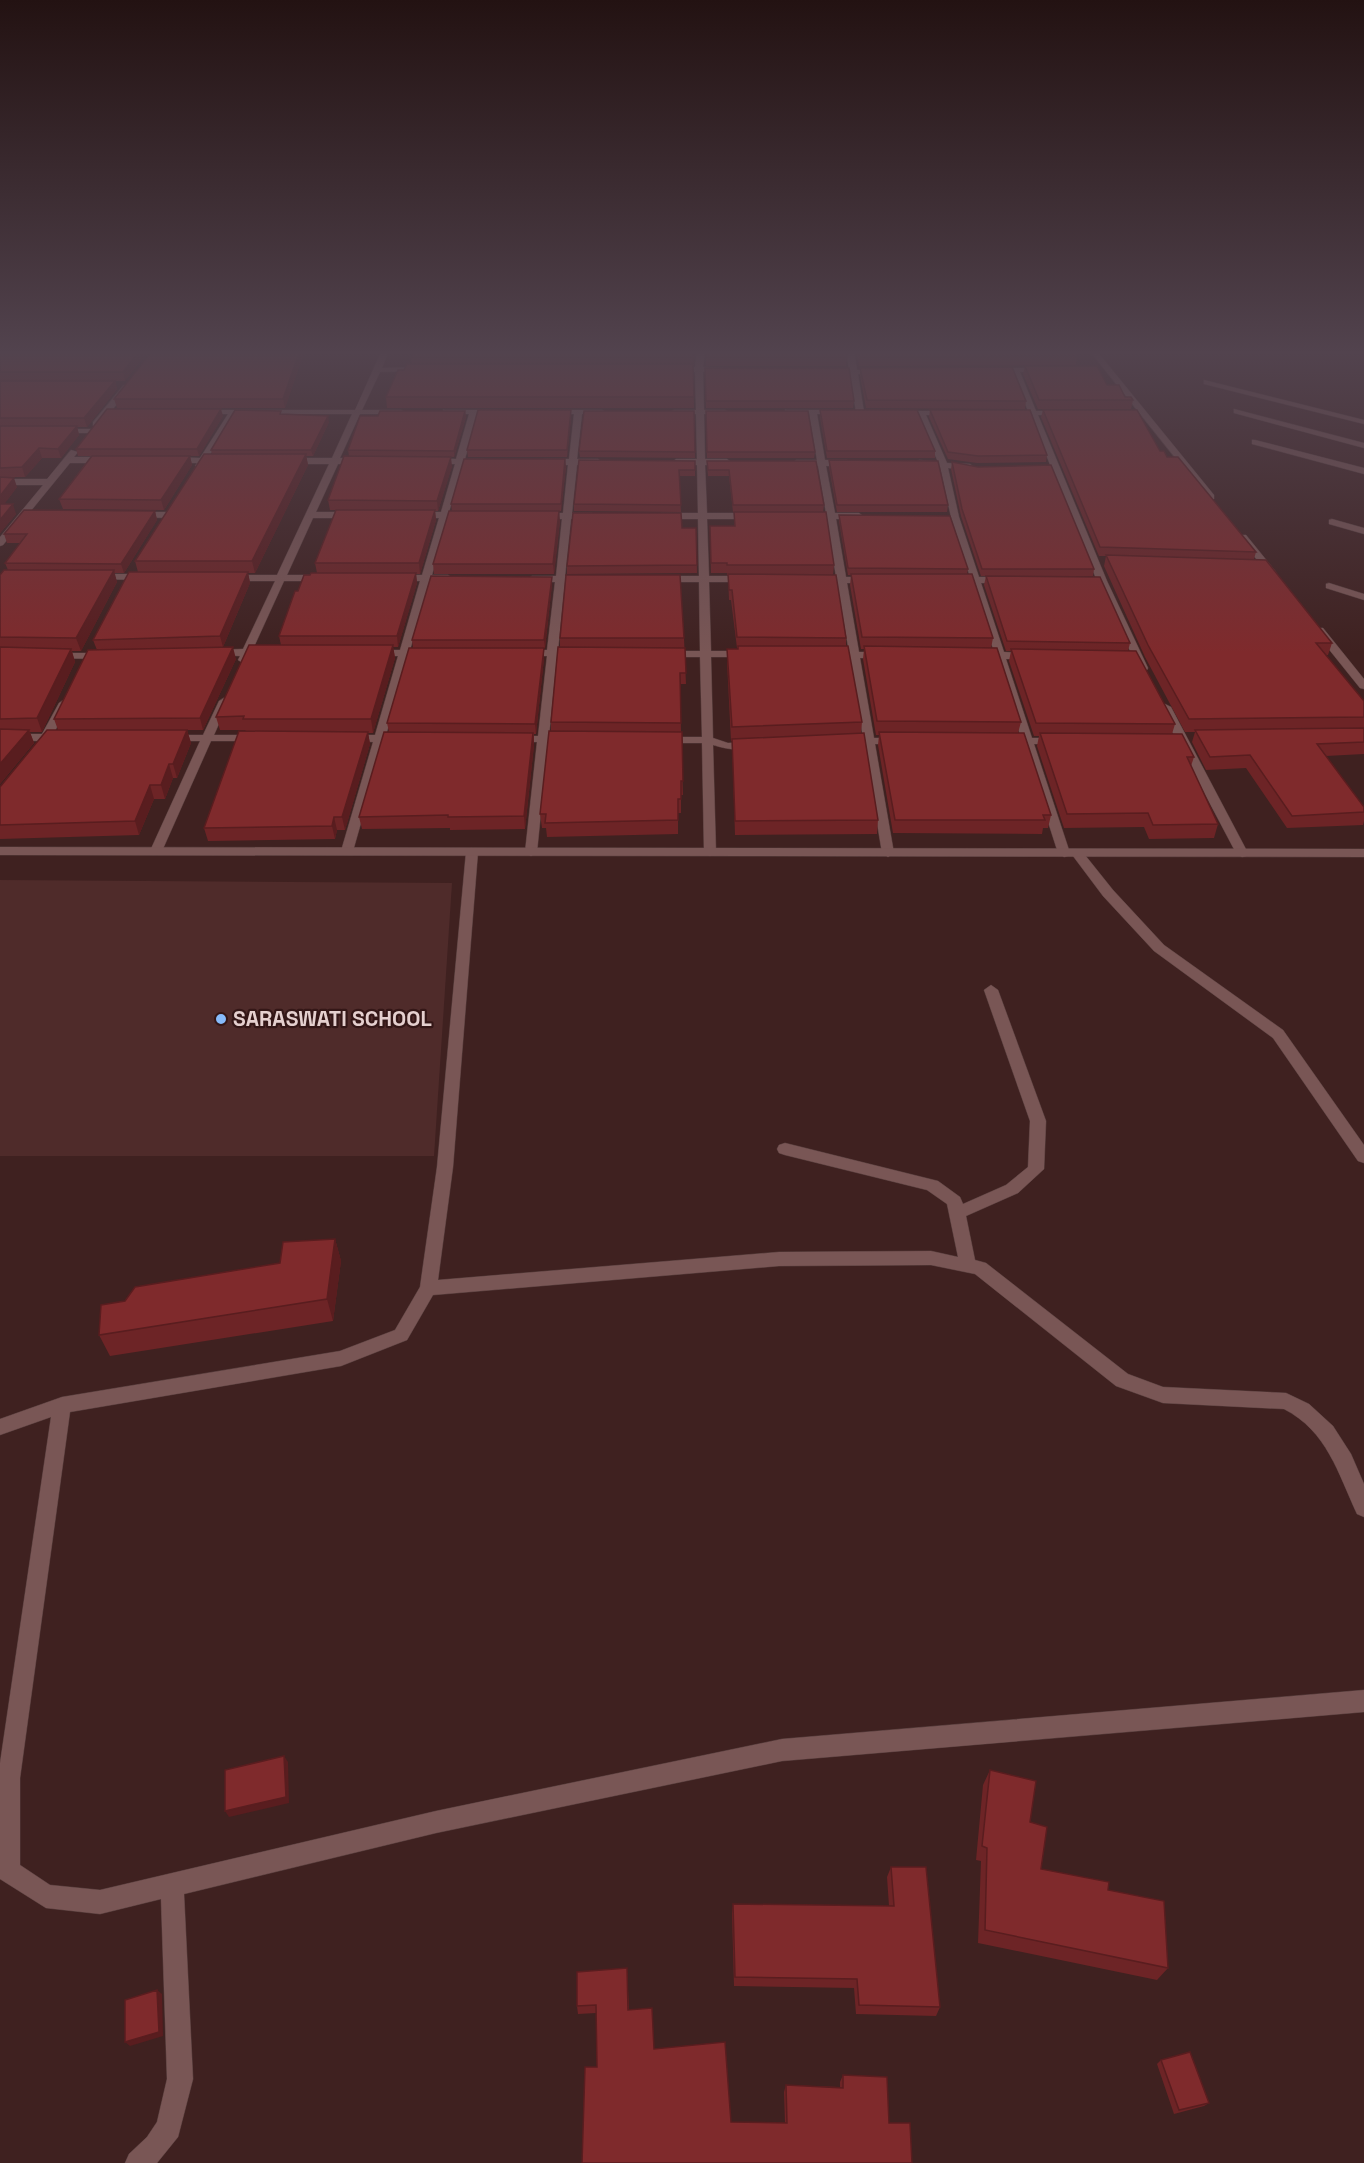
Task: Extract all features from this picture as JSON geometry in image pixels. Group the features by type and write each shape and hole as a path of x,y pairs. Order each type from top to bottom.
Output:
{"street":[{"path":"1,540 74,451"},
{"path":"191,479 208,451"},
{"path":"237,674 339,451"},
{"path":"347,851 462,451"},
{"path":"531,852 574,451"},
{"path":"701,451 710,852"},
{"path":"820,451 888,853"},
{"path":"938,451 943,463 949,517 975,580 1027,741 1070,853 1160,948 1278,1034 1364,1157"},
{"path":"1048,451 1133,658 1149,678"},
{"path":"1174,451 1215,502"},
{"path":"1289,451 1364,471"},
{"path":"67,460 112,460"},
{"path":"157,460 226,460"},
{"path":"274,461 368,461"},
{"path":"425,461 493,462"},
{"path":"539,462 608,462"},
{"path":"666,462 734,462"},
{"path":"789,463 855,463"},
{"path":"909,463 943,463 977,468"},
{"path":"1043,466 1054,466"},
{"path":"0,482 50,482"},
{"path":"23,514 34,514"},
{"path":"123,515 168,515"},
{"path":"309,515 365,515"},
{"path":"410,515 477,516"},
{"path":"533,516 601,516"},
{"path":"646,516 761,516"},
{"path":"796,516 864,516"},
{"path":"1332,522 1364,531"},
{"path":"1238,530 1282,585"},
{"path":"1094,561 1105,561"},
{"path":"1255,566 1267,566"},
{"path":"123,587 131,573"},
{"path":"82,577 131,573 152,578"},
{"path":"222,578 336,578"},
{"path":"381,578 459,578"},
{"path":"526,579 596,579"},
{"path":"656,579 761,579"},
{"path":"807,580 886,580"},
{"path":"942,580 1021,580"},
{"path":"1090,581 1102,581"},
{"path":"1329,586 1364,597"},
{"path":"1312,622 1364,686"},
{"path":"201,653 280,652"},
{"path":"359,653 438,653"},
{"path":"507,653 586,653"},
{"path":"652,654 751,654"},
{"path":"820,654 899,655"},
{"path":"966,655 1046,656"},
{"path":"44,656 120,656"},
{"path":"156,851 227,695"},
{"path":"34,755 47,738 66,697"},
{"path":"1160,698 1242,853"},
{"path":"0,737 70,738"},
{"path":"162,738 265,738"},
{"path":"334,738 415,739"},
{"path":"508,739 578,739"},
{"path":"649,740 708,740 727,746 762,744"},
{"path":"834,742 914,741"},
{"path":"993,741 1075,741"},
{"path":"0,851 1364,853"},
{"path":"0,1428 62,1405 341,1358 401,1335 428,1288 445,1167 472,852"},
{"path":"957,1213 1012,1189 1036,1168 1038,1121 991,990"},
{"path":"785,1149 932,1185 950,1196 954,1201 968,1266"},
{"path":"428,1288 778,1259 931,1258 980,1268 1122,1380 1163,1395 1286,1401 1304,1408 1338,1445 1364,1508"},
{"path":"62,1405 9,1778 8,1871 46,1896 100,1902 436,1822 782,1750 1364,1701"},
{"path":"138,2163 156,2146 169,2128 180,2079 172,1885"}],"shaded area":[{"name":"SARASWATI SCHOOL","path":"0,880 452,883 434,1156 0,1156"}],"building":[{"path":"0,451 36,451 22,467 0,468"},
{"path":"579,451 695,451 695,452"},
{"path":"707,451 815,452 707,452"},
{"path":"1045,451 1047,455 978,456 948,452"},
{"path":"1060,451 1164,451 1167,457 1178,457 1256,552 1100,547"},
{"path":"204,454 306,454 252,561 135,561"},
{"path":"92,456 190,456 161,500 59,499"},
{"path":"344,456 451,457 437,501 328,500"},
{"path":"464,459 565,459 561,504 451,504"},
{"path":"579,460 695,461 695,470 679,470 681,505 574,504"},
{"path":"829,460 938,461 948,505 837,505"},
{"path":"707,461 816,461 824,505 733,505 729,470 708,470"},
{"path":"952,462 978,467 1051,465 1094,569 982,569 962,509"},
{"path":"0,477 14,478 0,496"},
{"path":"0,504 13,504 0,520"},
{"path":"24,510 155,511 121,564 5,563 27,534 4,534"},
{"path":"336,510 435,510 419,563 315,563"},
{"path":"449,511 559,511 553,564 433,564"},
{"path":"734,512 826,512 834,565 711,563 710,526 735,526"},
{"path":"573,513 681,513 682,528 696,528 697,565 567,566"},
{"path":"839,515 950,516 968,569 848,568"},
{"path":"1106,555 1266,560 1332,643 1316,643 1364,701 1364,717 1189,719 1148,645"},
{"path":"4,570 114,570 76,638 0,637 0,575"},
{"path":"129,572 248,572 220,636 93,640"},
{"path":"311,573 416,573 397,636 279,636 295,591 298,591 304,575"},
{"path":"728,574 836,575 846,638 737,637"},
{"path":"851,574 972,574 993,638 862,637"},
{"path":"566,575 680,575 684,638 560,638"},
{"path":"431,576 552,577 544,640 412,640"},
{"path":"986,576 1100,577 1130,643 1007,641"},
{"path":"249,645 393,645 371,719 216,717"},
{"path":"738,646 848,646 862,722 732,727 727,649 738,649"},
{"path":"864,646 997,648 1021,722 877,721"},
{"path":"0,647 71,649 37,718 0,719"},
{"path":"233,647 200,718 54,719 88,650"},
{"path":"558,647 685,648 686,673 680,673 681,723 551,722"},
{"path":"409,648 544,648 535,724 387,723"},
{"path":"1011,649 1136,651 1175,724 1036,723"},
{"path":"1364,728 1364,742 1317,744 1364,807 1364,812 1292,816 1250,755 1210,757 1195,730"},
{"path":"0,729 29,730 0,764"},
{"path":"47,730 187,730 173,764 169,764 161,785 150,785 135,821 0,825 0,787"},
{"path":"239,731 368,732 342,817 334,817 332,826 204,828"},
{"path":"549,731 682,732 683,781 681,781 681,799 678,799 678,820 545,823 546,814 540,814"},
{"path":"384,732 533,733 524,816 359,817"},
{"path":"879,732 1024,733 1051,815 1043,815 1045,820 895,820"},
{"path":"864,733 878,820 735,821 732,739"},
{"path":"1040,733 1182,734 1194,757 1187,757 1218,824 1153,825 1148,813 1067,814"},
{"path":"335,1239 327,1299 99,1335 101,1305 125,1301 135,1287 280,1263 283,1242"},
{"path":"284,1756 286,1797 225,1811 225,1770"},
{"path":"990,1770 1036,1781 1030,1822 1047,1827 1041,1869 1109,1882 1108,1890 1164,1901 1168,1968 985,1930 987,1848 982,1846"},
{"path":"891,1867 926,1867 940,2007 859,2005 857,1979 735,1977 733,1904 894,1906"},
{"path":"627,1968 628,2010 652,2008 654,2049 725,2042 731,2122 787,2123 786,2085 843,2088 843,2075 887,2077 889,2123 910,2123 912,2163 582,2163 585,2067 597,2067 596,2005 577,2006 577,1972"},
{"path":"157,1990 159,2032 125,2042 125,2000"},
{"path":"1190,2052 1209,2103 1179,2110 1161,2060"}],"place":[{"name":"SARASWATI SCHOOL","path":"221,1019"}]}
